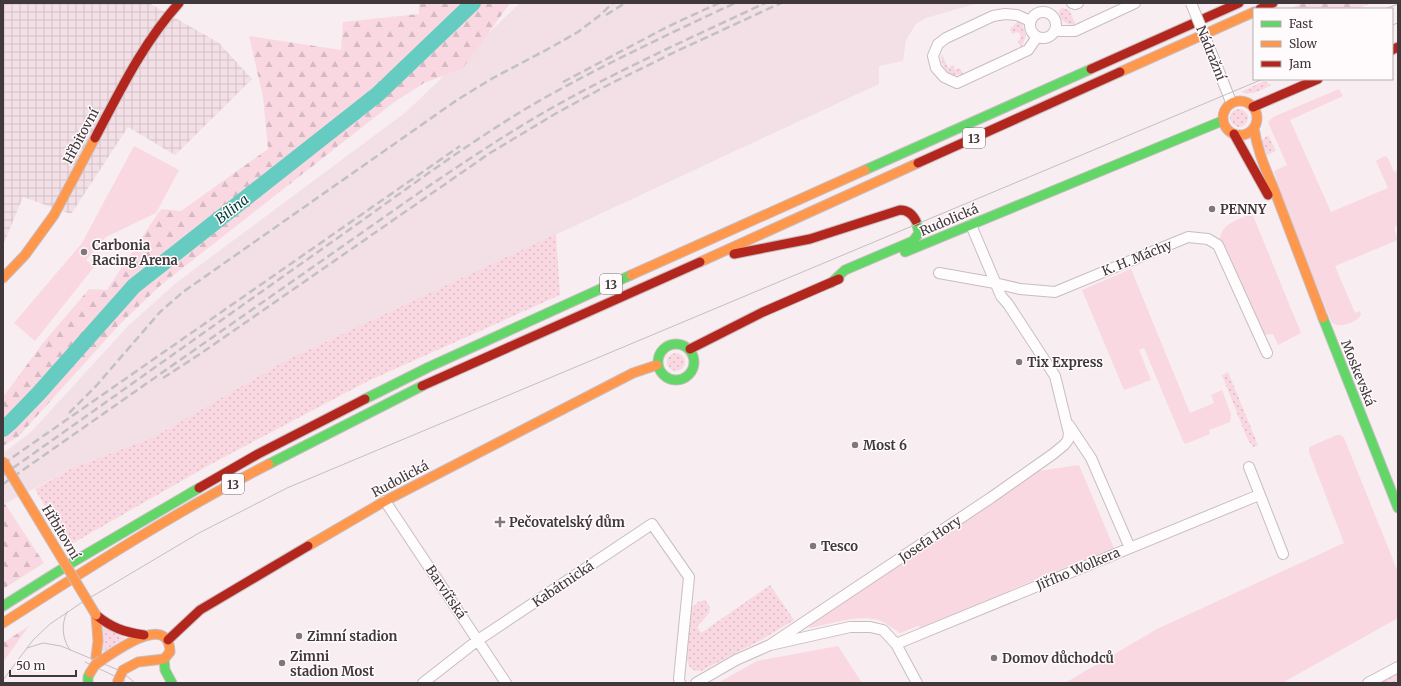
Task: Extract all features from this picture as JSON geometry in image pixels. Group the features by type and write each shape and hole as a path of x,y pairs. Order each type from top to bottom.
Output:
{"main road":[{"name":"Hřbitovní","path":"3,278 25,255 54,215 136,62 162,22 179,3"},
{"name":"13","path":"3,606 176,500 328,417 430,366 660,261 1239,3"},
{"path":"1262,8 1273,3"},
{"name":"13","path":"3,623 79,574 182,512 340,426 435,379 695,264 1253,12"},
{"path":"1253,107 1316,80"},
{"path":"1241,100 1253,107 1257,117 1254,128 1245,134 1234,134 1224,127 1222,121 1224,110 1231,102 1241,100"},
{"name":"Rudolická","path":"690,349 793,298 1222,121"},
{"name":"Moskevská","path":"1254,128 1260,157 1278,199 1295,247 1398,508"},
{"name":"Moskevská","path":"1234,134 1295,247"},
{"path":"695,264 726,256 810,239 903,209 910,212 915,219 919,232 913,241 845,270 830,283"},
{"path":"679,343 690,349 694,364 689,374 685,378 674,380 663,375 657,365 659,353 663,348 668,345 679,343"},
{"name":"Rudolická","path":"168,640 200,610 385,501 633,373 657,365"},
{"name":"Hřbitovní","path":"3,461 96,615"},
{"path":"96,615 108,625 122,632 144,635 163,635 168,640 170,652 164,660 165,670 172,683"},
{"path":"96,615 98,660"},
{"path":"88,683 88,677 98,660 144,635"},
{"path":"117,683 123,670 134,663 140,661 152,662 164,660"}],"street":[{"path":"1072,3 1078,3"},
{"path":"1055,30 1061,32 1075,31 1135,3"},
{"name":"Nádražní","path":"1191,3 1231,102"},
{"path":"1049,7 1055,19 1055,30 1048,37 1037,37 1033,34 1030,21 1036,13 1049,7"},
{"path":"1030,21 1017,16 1005,14 993,16 946,38 938,44 933,56 936,68 944,77 957,83 1028,50 1037,37"},
{"name":"Josefa Hory","path":"770,645 992,497 1059,450 1068,440 1069,433 1055,376 1008,304 1001,296 971,224"},
{"name":"K. H. Máchy","path":"939,273 996,283 1020,289 1055,292 1188,237 1208,239 1218,244 1267,353"},
{"name":"Josefa Hory","path":"1066,420 1091,458 1130,548"},
{"path":"1249,468 1283,554"},
{"name":"Jiřího Wolkera","path":"896,644 1259,495"},
{"name":"Barvířská","path":"385,501 506,683"},
{"name":"Kabátnická","path":"423,683 478,640 652,524 689,577 679,679 680,683"},
{"path":"696,683 736,660 770,645 850,627 870,627 883,630 896,644 917,683"},
{"path":"1368,683 1398,667"}],"shaded area":[{"path":"3,3 149,3 219,43 252,79 175,155 128,127 71,214 23,197 3,245"},
{"path":"520,3 978,3 926,18 916,24 906,40 903,61 879,66 879,84 287,360 154,437 67,471 3,505 3,453 30,433 128,326 176,283 406,112"}],"green space":[{"path":"419,3 510,3 463,68 424,83 393,103 161,285 119,325 19,436 3,446 3,397 43,343 89,289 107,290 161,209 181,211 268,149 263,97 249,36 341,50 343,22 419,14"},
{"path":"1302,3 1371,3 1359,8 1292,8"},
{"path":"1063,8 1069,10 1076,25 1066,23 1060,17 1059,10"},
{"path":"1018,21 1022,23 1026,36 1021,48 1018,42 1021,37 1020,34 1018,32 1012,34 1010,29"},
{"path":"942,54 948,68 953,65 955,70 960,68 963,74 950,74 943,66 941,57"},
{"path":"1264,81 1271,85 1253,93 1241,92"},
{"path":"1339,89 1343,96 1290,120 1331,212 1388,188 1376,161 1385,156 1388,158 1394,172 1398,170 1398,225 1394,228 1398,240 1335,266 1355,313 1360,311 1361,315 1352,322 1343,325 1332,323 1286,211 1274,171 1287,165 1268,122 1273,117"},
{"path":"1235,109 1243,109 1248,114 1246,125 1243,127 1235,127 1230,122 1230,114"},
{"path":"1268,135 1276,151 1267,155 1261,141"},
{"name":"Carbonia Racing Arena","path":"134,146 179,170 156,213 106,237 86,260 94,267 35,341 14,323 82,243"},
{"path":"1247,201 1301,333 1278,345 1273,334 1263,335 1220,238 1227,226 1246,216 1242,204"},
{"path":"556,234 560,295 368,381 211,464 68,546 35,489 71,469 154,437 287,360"},
{"path":"1131,269 1190,413 1214,403 1211,395 1222,390 1231,414 1230,422 1209,430 1210,434 1185,444 1144,348 1139,350 1151,380 1124,390 1082,290"},
{"path":"676,353 680,354 684,358 684,366 680,370 676,371 672,370 668,366 667,362 668,358 672,354"},
{"path":"1228,372 1258,445 1253,447 1247,438 1222,375"},
{"path":"1337,435 1341,435 1344,438 1398,572 1398,618 1282,683 1065,683 1157,629 1344,543 1309,452 1309,448 1311,446"},
{"path":"1079,465 1114,548 1010,590 1009,593 922,628 918,626 900,633 881,621 871,618 862,618 844,620 810,628 809,625 1038,471"},
{"path":"5,504 44,563 3,589 3,505"},
{"path":"770,585 794,620 761,640 701,671 693,670 689,666 686,656 690,610 698,602 705,600 710,607 709,613 697,627 701,633"},
{"path":"29,626 3,662 3,643"},
{"path":"103,627 125,638 103,652"},
{"path":"838,646 862,683 718,683 757,661"},
{"path":"1398,669 1398,683 1371,683"}],"waterway":[{"name":"Bílina","path":"3,429 39,393 134,286 378,94 473,3"}],"tram line":[{"path":"1388,8 1398,4"},
{"path":"1393,25 1398,23"},
{"path":"3,680 33,640 50,624 81,603 199,533 287,488 1261,80"},
{"path":"67,612 63,631 65,641 70,650"},
{"path":"27,648 43,643 61,646 116,669 135,683"},
{"path":"85,662 125,681"}],"railway":[{"path":"69,413 96,386 160,312 183,292 457,100 493,78 578,32 613,3"},
{"path":"606,15 625,3"},
{"path":"563,82 667,27 719,3"},
{"path":"3,475 415,182 493,129 546,97 592,72 735,3"},
{"path":"3,484 420,192 501,139 550,109 603,80 765,3"},
{"path":"163,378 200,354 490,153 555,114 608,85 781,3"},
{"path":"3,464 460,146"}],"traffic: fast":[{"path":"865,170 1091,69"},
{"path":"905,252 1222,121"},
{"path":"831,283 845,270 913,241 919,233 916,221"},
{"path":"365,399 429,367 631,275"},
{"path":"1323,318 1398,508"},
{"path":"680,344 689,349 693,355 694,362 693,369 689,375 680,380 672,380 663,375 659,369 658,358 663,349 669,345 680,344"},
{"path":"269,464 422,386"},
{"path":"3,606 73,562 199,488"},
{"path":"164,659 165,670 172,683"},
{"path":"88,683 90,673"}],"traffic: slow":[{"path":"1120,72 1253,12"},
{"path":"1237,101 1243,101 1247,102 1254,108 1257,118 1256,125 1250,132 1243,135 1237,135 1233,134 1226,128 1223,121 1223,115 1224,111 1230,104 1237,101"},
{"path":"1254,128 1261,156 1323,318"},
{"path":"3,278 25,255 54,215 95,138"},
{"path":"700,262 918,163"},
{"path":"631,275 865,170"},
{"path":"308,546 385,501 633,373 657,365"},
{"path":"3,461 96,615"},
{"path":"3,623 101,560 167,520 269,464"},
{"path":"96,615 98,641 96,657"},
{"path":"102,660 118,649 141,638 152,635 161,635 167,640 170,652 164,659 138,662 123,670"},
{"path":"90,673 95,665 102,660"},
{"path":"117,683 123,670"}],"traffic: jam":[{"path":"95,138 143,51 154,34 179,3"},
{"path":"1091,69 1239,3"},
{"path":"1262,8 1273,3"},
{"path":"1393,50 1398,47"},
{"path":"918,163 1120,72"},
{"path":"1253,107 1316,80"},
{"path":"1234,134 1268,195"},
{"path":"734,254 810,239 900,210 910,213 916,221"},
{"path":"422,386 700,262"},
{"path":"690,349 763,312 839,279"},
{"path":"199,488 258,454 365,399"},
{"path":"168,640 200,610 308,546"},
{"path":"96,615 118,629 144,635"}],"place":[{"name":"PENNY","path":"1212,209"},
{"name":"Carbonia Racing Arena","path":"84,252"},
{"name":"Tix Express","path":"1019,362"},
{"name":"Most 6","path":"855,445"},
{"name":"Pečovatelský dům","path":"500,522"},
{"name":"Tesco","path":"813,546"},
{"name":"Zimní stadion","path":"299,636"},
{"name":"Domov důchodců","path":"994,658"},
{"name":"Zimni stadion Most","path":"282,663"}]}
